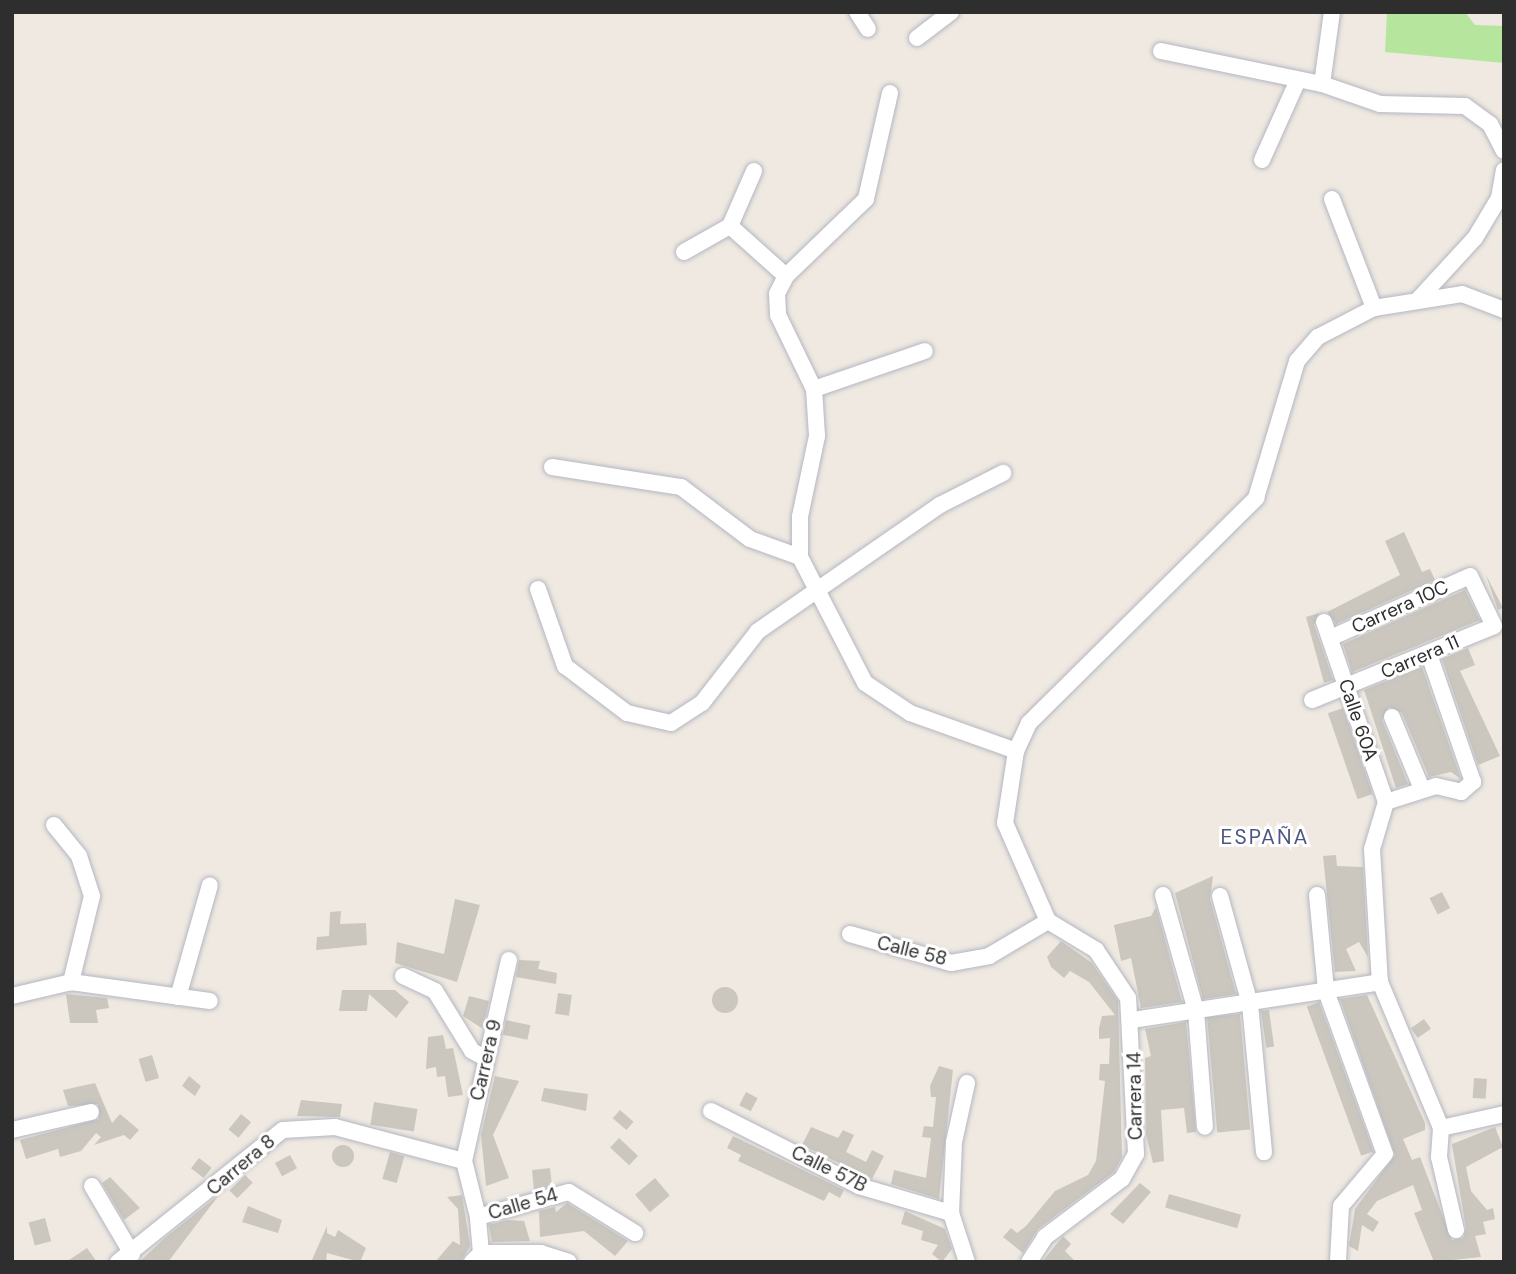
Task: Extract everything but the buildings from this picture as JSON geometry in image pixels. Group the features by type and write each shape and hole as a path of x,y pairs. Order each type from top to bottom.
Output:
{"street":[{"path":"857,12 868,29"},
{"path":"917,38 950,12"},
{"path":"1322,85 1332,12"},
{"path":"1161,51 1322,85 1380,104 1465,106 1490,124 1504,151"},
{"path":"1262,159 1298,80"},
{"path":"890,93 866,199 786,276 777,295 778,315 814,388 817,436 800,517 800,558 865,683 910,713 1016,751"},
{"path":"1417,301 1475,238 1501,199 1504,170"},
{"path":"684,252 730,226 754,171"},
{"path":"1332,199 1374,308"},
{"path":"730,226 786,276"},
{"path":"1048,921 1005,823 1016,751 1029,723 1256,498 1297,361 1318,337 1374,308 1462,294 1504,310"},
{"path":"814,388 925,351"},
{"path":"552,467 681,487 750,539 800,558"},
{"path":"538,589 565,666 627,713 671,723 702,704 758,631 940,505 1003,472"},
{"name":"Carrera 10C","path":"1330,638 1470,576 1494,626"},
{"name":"Calle 60A","path":"1324,622 1386,803"},
{"name":"Carrera 11","path":"1312,700 1494,626"},
{"path":"1429,654 1472,766 1469,789 1422,789 1386,803 1372,849 1380,982 1441,1128 1439,1157 1456,1230"},
{"path":"1392,717 1422,789"},
{"path":"54,825 79,856 92,896 71,982"},
{"path":"178,997 210,885"},
{"path":"1163,895 1196,1011 1205,1127"},
{"path":"1317,895 1326,991 1384,1140 1385,1154 1341,1206 1338,1262"},
{"path":"1220,896 1250,1004 1264,1152"},
{"name":"Calle 58","path":"850,934 951,962 989,956 1048,921"},
{"name":"Carrera 14","path":"1029,1262 1045,1237 1122,1179 1136,1154 1133,1020 1114,972 1074,933 1048,921"},
{"name":"Carrera 9","path":"464,1161 509,960"},
{"path":"403,976 441,997 468,1044 485,1058"},
{"path":"12,996 71,982 211,1001"},
{"path":"1133,1020 1380,982"},
{"path":"967,1083 954,1142 951,1213 967,1262"},
{"name":"Calle 57B","path":"711,1111 859,1186 951,1213"},
{"path":"12,1130 91,1112"},
{"path":"1441,1128 1504,1115"},
{"name":"Carrera 8","path":"125,1258 283,1130 335,1127 464,1161"},
{"path":"464,1161 478,1217 476,1257 541,1253 569,1262"},
{"path":"92,1186 125,1258"},
{"name":"Calle 54","path":"478,1217 569,1192 635,1233"}],"green space":[{"path":"1387,12 1465,12 1475,25 1504,26 1504,63 1385,52"}],"district":[{"name":"ESPAÑA","path":"1265,837"}]}
